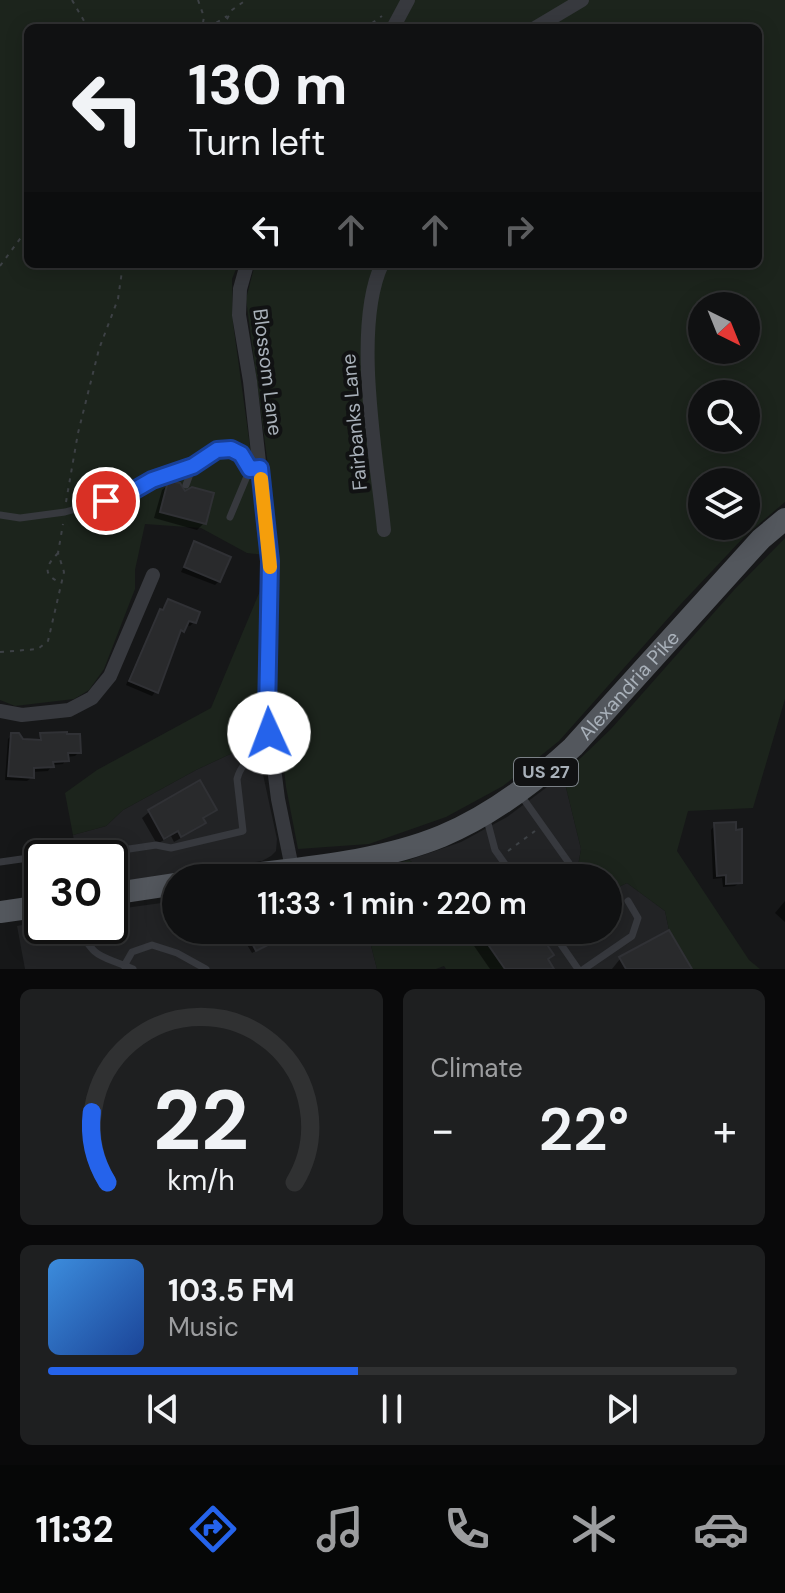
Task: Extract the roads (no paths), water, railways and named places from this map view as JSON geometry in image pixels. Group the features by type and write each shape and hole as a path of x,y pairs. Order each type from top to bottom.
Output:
{"main road":[{"name":"Alexandria Pike","path":"338,864 442,836 485,814 542,776 573,747 761,539 785,519"},
{"path":"128,891 162,886"},
{"path":"0,912 24,909"}],"street":[{"path":"395,24 408,0"},
{"path":"542,24 582,0"},
{"name":"Blossom Lane","path":"246,268 240,289 239,315 255,469 270,561 267,713 271,753 311,864"},
{"name":"Fairbanks Lane","path":"381,268 369,319 367,358 384,530"},
{"path":"0,711 22,715 69,710 92,698 110,676 153,575"}],"lane":[{"path":"0,515 20,518 65,512 126,495 152,480 193,466 217,450 231,449 241,454 255,469 230,517"},
{"path":"186,485 193,466"},
{"path":"128,849 156,845 171,848 243,831 237,779 239,770 250,758 271,753"},
{"path":"518,792 569,863"},
{"path":"485,814 495,850 505,864"},
{"path":"0,862 24,859"},
{"path":"562,944 581,969 632,936 638,918 628,901"},
{"path":"88,944 101,959 128,967 132,952 152,945 177,953 206,969"}]}
